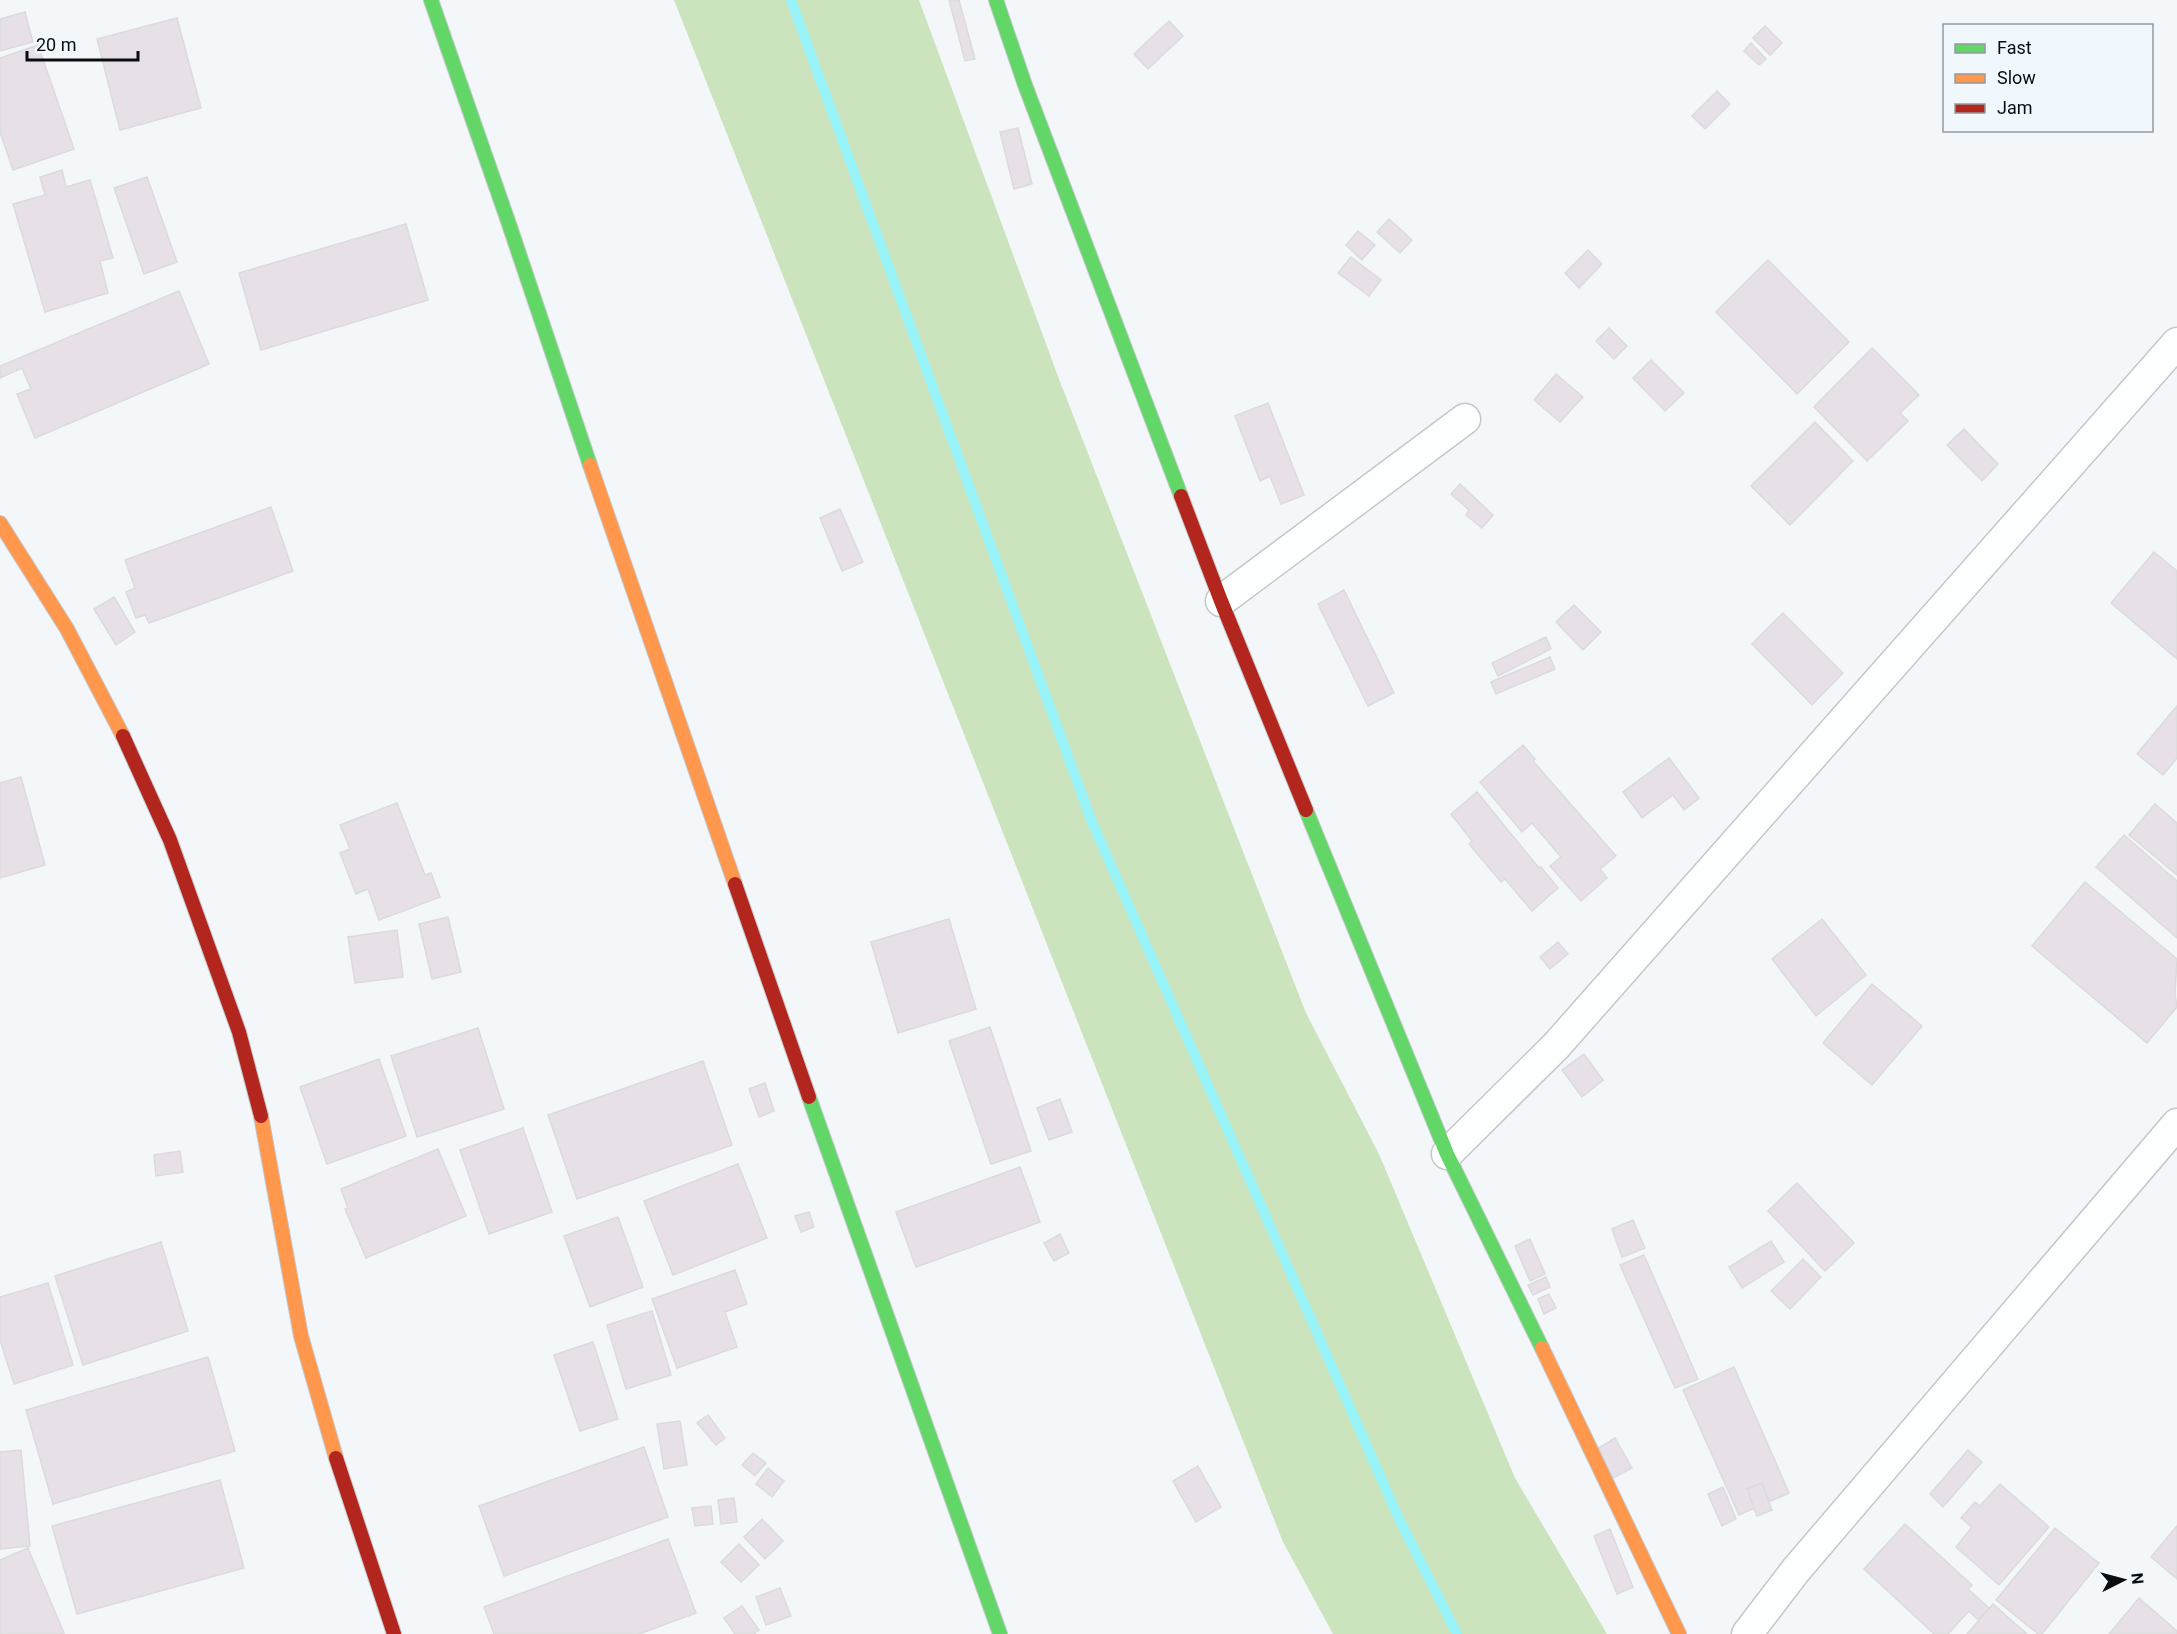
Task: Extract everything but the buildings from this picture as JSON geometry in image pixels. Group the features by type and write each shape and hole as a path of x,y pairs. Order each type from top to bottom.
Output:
{"street":[{"path":"431,0 506,213 630,586 1000,1634"},
{"path":"996,0 1221,602 1447,1154 1618,1503 1678,1634"},
{"path":"1447,1154 1556,1046 2177,343"},
{"path":"1221,602 1465,419"},
{"path":"0,523 66,629 128,745 170,840 239,1032 260,1110 301,1336 335,1455 394,1634"},
{"path":"1747,1634 1796,1570 2177,1124"}],"green space":[{"path":"674,0 919,0 1059,379 1306,1013 1379,1154 1515,1478 1607,1634 1333,1634 1283,1542"}],"waterway":[{"path":"791,0 1092,822 1399,1519 1457,1634"}],"traffic: fast":[{"path":"431,0 590,465"},
{"path":"996,0 1025,85 1181,496"},
{"path":"1306,810 1447,1154 1542,1348"},
{"path":"809,1097 1000,1634"}],"traffic: slow":[{"path":"590,465 735,884"},
{"path":"0,523 67,629 123,736"},
{"path":"261,1116 301,1336 336,1458"},
{"path":"1542,1348 1679,1634"}],"traffic: jam":[{"path":"1181,496 1306,810"},
{"path":"123,736 170,840 239,1032 261,1116"},
{"path":"735,884 809,1097"},
{"path":"336,1458 394,1634"}]}
